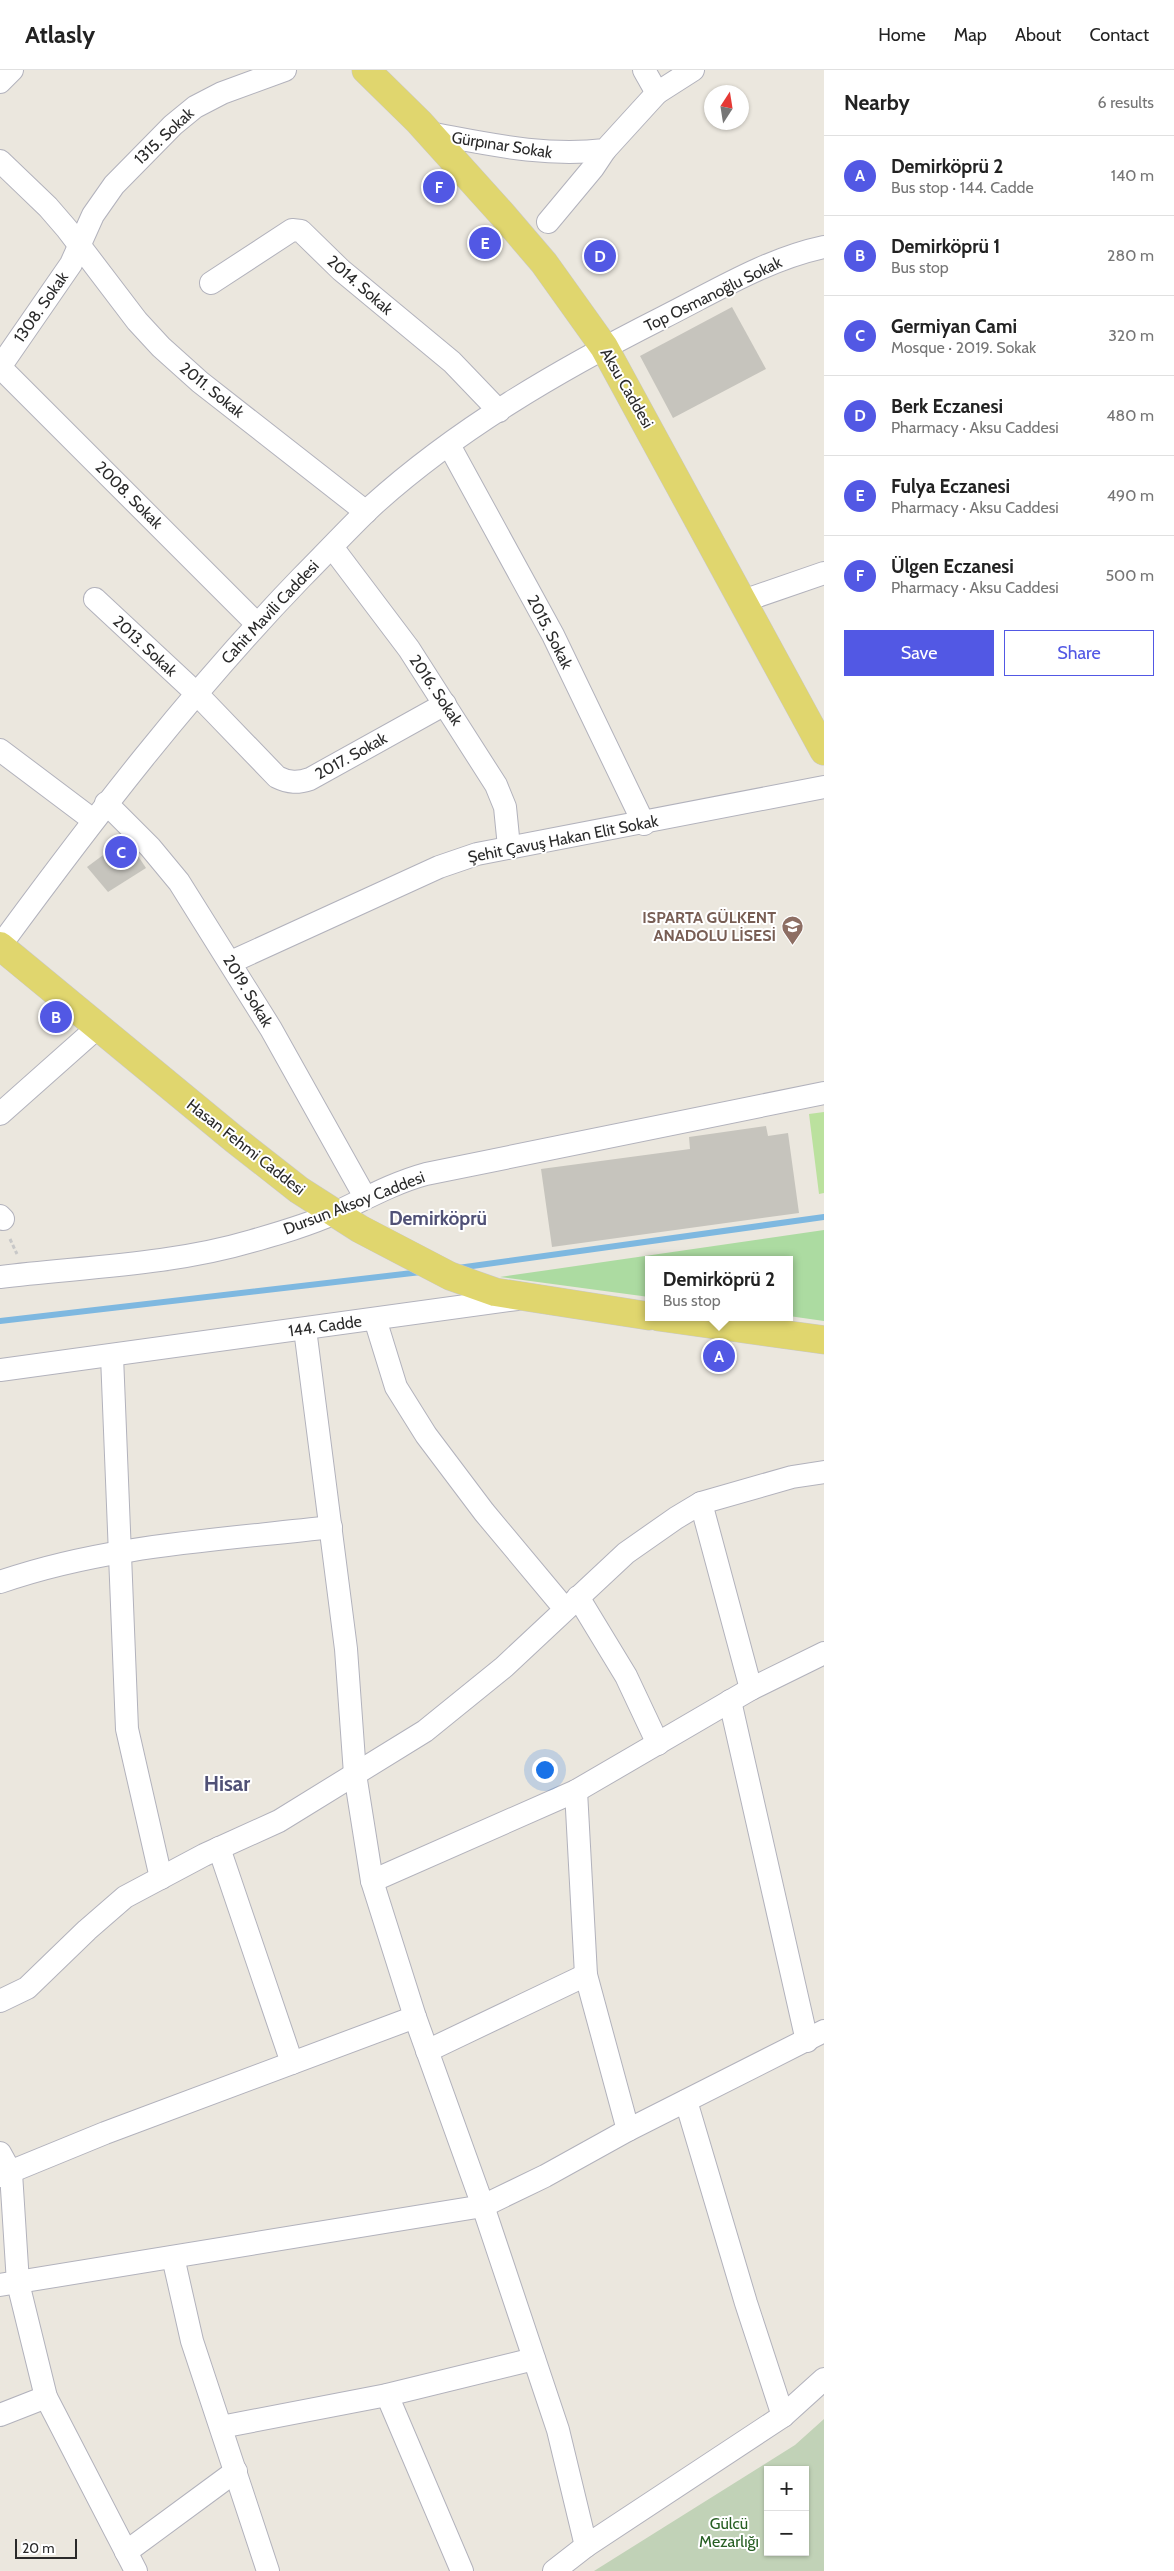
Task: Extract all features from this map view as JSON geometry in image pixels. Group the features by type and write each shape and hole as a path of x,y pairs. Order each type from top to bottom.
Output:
{"main road":[{"name":"Aksu Caddesi","path":"366,70 429,133 544,263 604,347 824,751"},
{"name":"Hasan Fehmi Caddesi","path":"0,946 234,1139 299,1190 360,1229 417,1260 470,1284 522,1298"},
{"name":"144. Cadde","path":"522,1298 645,1315"},
{"path":"689,1321 824,1340"}],"street":[{"path":"0,82 12,70"},
{"name":"1315. Sokak","path":"79,245 103,199 114,185 180,119 209,99 285,70"},
{"path":"644,70 657,93"},
{"path":"548,222 593,168 605,150 657,93 693,70"},
{"name":"Gürpınar Sokak","path":"429,133 562,154 605,150"},
{"name":"2011. Sokak","path":"0,161 48,208 137,321 161,347 200,382 366,512"},
{"name":"2014. Sokak","path":"211,284 292,230 301,230 341,270 452,362 499,411"},
{"name":"1308. Sokak","path":"3,357 61,280 71,264 79,245"},
{"name":"Top Osmanoğlu Sokak","path":"604,347 769,264 824,247"},
{"name":"Cahit Mavili Caddesi","path":"0,946 99,812 196,693 257,624 366,512 449,445 536,386 604,347"},
{"name":"2008. Sokak","path":"3,357 257,624"},
{"name":"2015. Sokak","path":"449,445 548,626 644,824"},
{"name":"2016. Sokak","path":"332,546 409,649 500,792 505,807 509,847"},
{"path":"743,601 824,573"},
{"name":"2013. Sokak","path":"95,599 196,693"},
{"name":"2017. Sokak","path":"196,693 277,777 292,782 310,779 445,704"},
{"name":"2019. Sokak","path":"0,750 99,812 166,864 231,962 365,1198"},
{"name":"Şehit Çavuş Hakan Elit Sokak","path":"231,962 439,867 477,854 644,824 824,787"},
{"path":"0,1114 98,1027"},
{"name":"Dursun Aksoy Caddesi","path":"0,1277 216,1250 283,1232 334,1213 406,1180 426,1174 824,1093"},
{"name":"144. Cadde","path":"0,1370 522,1298"},
{"path":"375,1319 396,1387 426,1434 484,1512 571,1603 626,1676 658,1744"},
{"path":"305,1329 346,1649 355,1774 372,1881 415,2017 483,2206 558,2430 586,2546"},
{"path":"112,1356 126,1729 161,1878"},
{"path":"0,2000 27,1988 124,1897 219,1848 279,1821 425,1732 504,1667 626,1553 701,1503 792,1477 824,1472"},
{"path":"701,1503 751,1689"},
{"path":"0,1582 29,1572 120,1552 331,1527"},
{"path":"372,1881 576,1791 751,1689 824,1653"},
{"path":"9,2284 483,2206 545,2176 628,2130 815,2036 730,1701"},
{"path":"576,1791 586,1975 628,2130"},
{"path":"219,1848 292,2063"},
{"path":"427,2051 586,1975"},
{"path":"5,2175 105,2133 415,2017"},
{"path":"686,2101 746,2303 783,2416"},
{"path":"0,2153 5,2175 9,2284 46,2397 131,2562 236,2471"},
{"path":"173,2257 192,2341 268,2571"},
{"path":"221,2427 387,2395 534,2359"},
{"path":"554,2571 586,2546 783,2416 824,2379"},
{"path":"387,2395 462,2571"},
{"path":"0,2415 46,2397"}],"path":[{"path":"1,1218 24,1274"}],"green space":[{"path":"824,1112 824,1193 819,1194 809,1114"},
{"path":"824,1230 824,1321 793,1317 793,1256 645,1256 645,1296 500,1277"},
{"name":"Gülcü Mezarlığı","path":"824,2419 824,2571 594,2571 795,2445"}],"building":[{"path":"732,307 766,369 673,418 640,356"},
{"path":"126,838 146,868 108,892 87,867"},
{"path":"766,1126 768,1136 788,1133 799,1213 552,1247 541,1169 690,1149 689,1137"}],"waterway":[{"path":"458,1268 824,1217"},
{"path":"0,1321 421,1272"}],"place":[{"name":"Ülgen Eczanesi","path":"439,187"},
{"name":"Fulya Eczanesi","path":"485,243"},
{"name":"Berk Eczanesi","path":"600,256"},
{"name":"Germiyan Cami","path":"121,852"},
{"name":"ISPARTA GÜLKENT ANADOLU LİSESİ","path":"792,945"},
{"name":"Demirköprü 1","path":"56,1017"},
{"name":"Demirköprü 2","path":"719,1356"}],"district":[{"name":"Demirköprü","path":"438,1218"},
{"name":"Hisar","path":"227,1783"}]}
